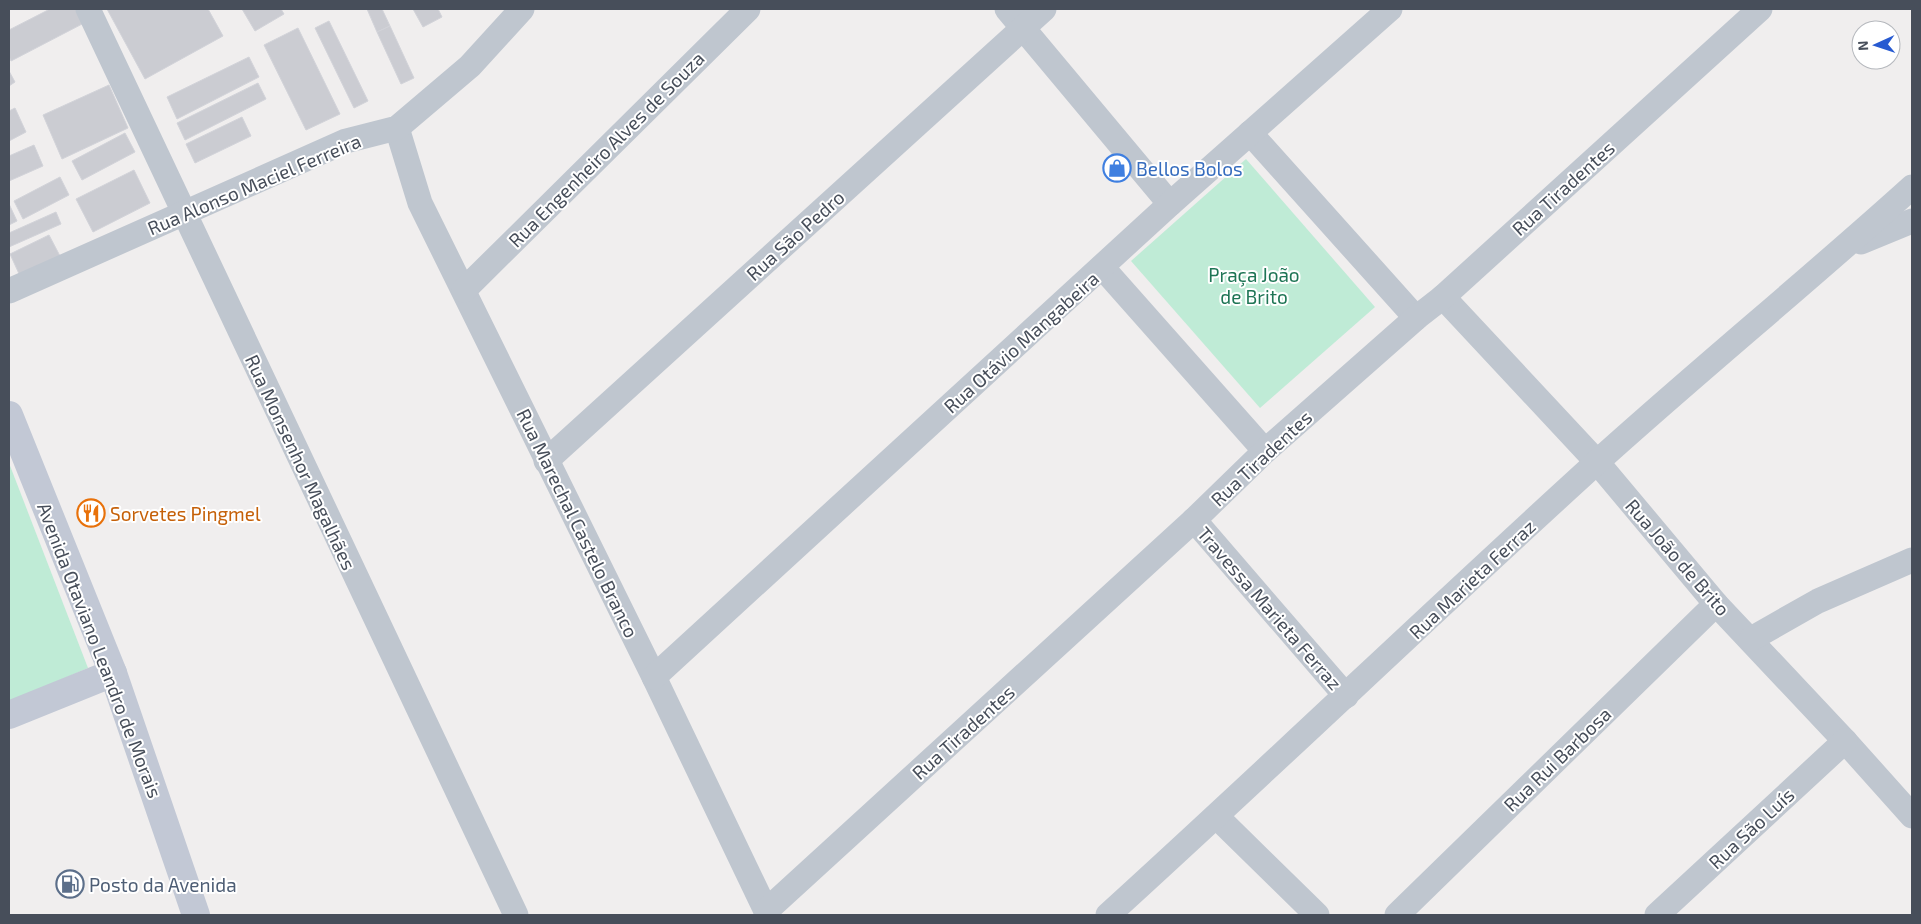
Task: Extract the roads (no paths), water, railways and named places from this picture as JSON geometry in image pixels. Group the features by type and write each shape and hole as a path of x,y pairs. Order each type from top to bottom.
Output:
{"street":[{"name":"Rua Monsenhor Magalhães","path":"88,9 516,915"},
{"name":"Rua Alonso Maciel Ferreira","path":"9,292 346,141 398,128 470,66 522,9"},
{"name":"Rua Engenheiro Alves de Souza","path":"464,290 748,9"},
{"path":"1007,9 1170,204"},
{"name":"Rua São Pedro","path":"546,460 1044,9"},
{"name":"Rua Otávio Mangabeira","path":"654,677 1170,204 1390,9"},
{"name":"Rua Tiradentes","path":"767,913 1194,520 1265,451 1416,318 1443,297 1760,9"},
{"name":"Rua Marechal Castelo Branco","path":"398,128 420,203 654,677 767,913"},
{"path":"1250,133 1416,318"},
{"name":"Rua Marieta Ferraz","path":"1108,915 1216,817 1597,462 1843,250 1912,187"},
{"name":"Rua Marieta Ferraz","path":"1843,250 1912,221"},
{"path":"1102,267 1265,451"},
{"name":"Rua João de Brito","path":"1443,297 1597,462 1716,604 1751,639 1912,816"},
{"name":"Avenida Otaviano Leandro de Morais","path":"9,415 113,673 196,915"},
{"name":"Travessa Marieta Ferraz","path":"1194,520 1346,696"},
{"path":"1751,639 1818,601 1912,560"},
{"name":"Rua Rui Barbosa","path":"1397,915 1716,604"},
{"path":"9,715 113,673"},
{"name":"Rua São Luís","path":"1657,915 1845,741"},
{"path":"1216,817 1317,915"}],"place":[{"name":"Bellos Bolos","path":"1117,168"},
{"name":"Sorvetes Pingmel","path":"91,513"},
{"name":"Posto da Avenida","path":"70,884"}],"park label":[{"name":"Praça João de Brito","path":"1254,285"}]}
